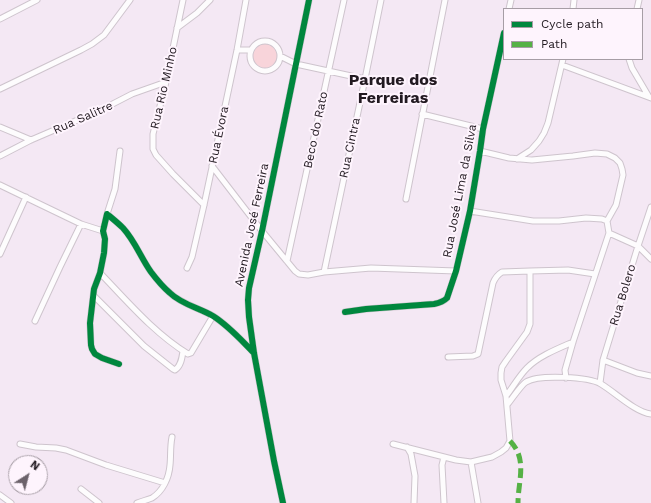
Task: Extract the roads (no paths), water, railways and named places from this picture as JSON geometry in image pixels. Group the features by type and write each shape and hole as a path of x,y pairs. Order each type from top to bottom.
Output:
{"street":[{"path":"0,19 36,0"},
{"path":"0,89 92,44 104,35 130,0"},
{"name":"Rua Rio Minho","path":"183,0 166,82 153,134 153,149 156,155 173,174 204,205"},
{"path":"178,28 197,13 210,0"},
{"name":"Rua Évora","path":"187,268 192,257 204,205 237,50 246,0"},
{"name":"Avenida José Ferreira","path":"284,503 274,461 254,353 248,300 249,288 310,0"},
{"name":"Beco do Rato","path":"287,261 344,0"},
{"name":"Rua Cintra","path":"324,272 381,0"},
{"path":"406,199 445,0"},
{"name":"Rua José Lima da Silva","path":"345,312 440,303 447,298 456,271 470,211 483,129 503,38"},
{"path":"270,42 274,44 279,52 279,61 269,70 260,70 252,64 250,55 251,50 257,43 270,42"},
{"path":"237,50 251,50"},
{"path":"280,56 296,64 365,79"},
{"path":"629,60 632,68 650,98"},
{"path":"517,159 531,150 544,133 563,62 650,98"},
{"name":"Rua Salitre","path":"0,156 31,140 100,110 132,94 166,82"},
{"path":"422,114 483,129"},
{"path":"0,127 31,140"},
{"path":"119,364 95,354 90,345 90,323 94,290 100,273 105,246 103,231 115,189 120,151"},
{"path":"480,151 517,159 532,160 607,154 620,163 623,175 616,205 607,221 609,233 573,342 565,370 566,378"},
{"path":"212,166 262,231 299,274 308,275 324,272 371,268 456,271"},
{"path":"0,184 82,224 103,231"},
{"path":"0,254 26,197"},
{"name":"Rua Bolero","path":"600,383 603,360 651,207"},
{"path":"470,211 533,221 558,221 586,218 602,219 607,221"},
{"path":"107,214 124,230 151,272 162,286 183,302 213,316 228,326 254,353"},
{"path":"35,321 82,224"},
{"path":"609,233 638,246 651,259"},
{"path":"448,357 473,356 478,354 493,283 498,274 502,272 530,270 568,270 595,274"},
{"path":"393,444 456,460 471,462 492,456 506,448 510,441 506,396 500,373 502,366 522,341 530,324 530,270"},
{"path":"100,273 147,322 175,346 189,354 213,316"},
{"path":"94,296 144,346 175,370 178,368 183,351"},
{"path":"506,396 527,368 546,355 573,342"},
{"path":"603,360 637,373 651,376"},
{"path":"507,405 525,382 531,379 577,378 600,383 636,408 651,414"},
{"path":"137,503 155,496 165,483 170,468 172,437"},
{"path":"20,444 66,450 106,465 165,483"},
{"path":"407,448 410,454 415,476 414,503"},
{"path":"444,457 442,465 444,503"},
{"path":"471,462 478,503"},
{"path":"81,489 99,503"},
{"path":"0,495 11,503"}],"district":[{"name":"Parque dos Ferreiras","path":"393,89"}]}
